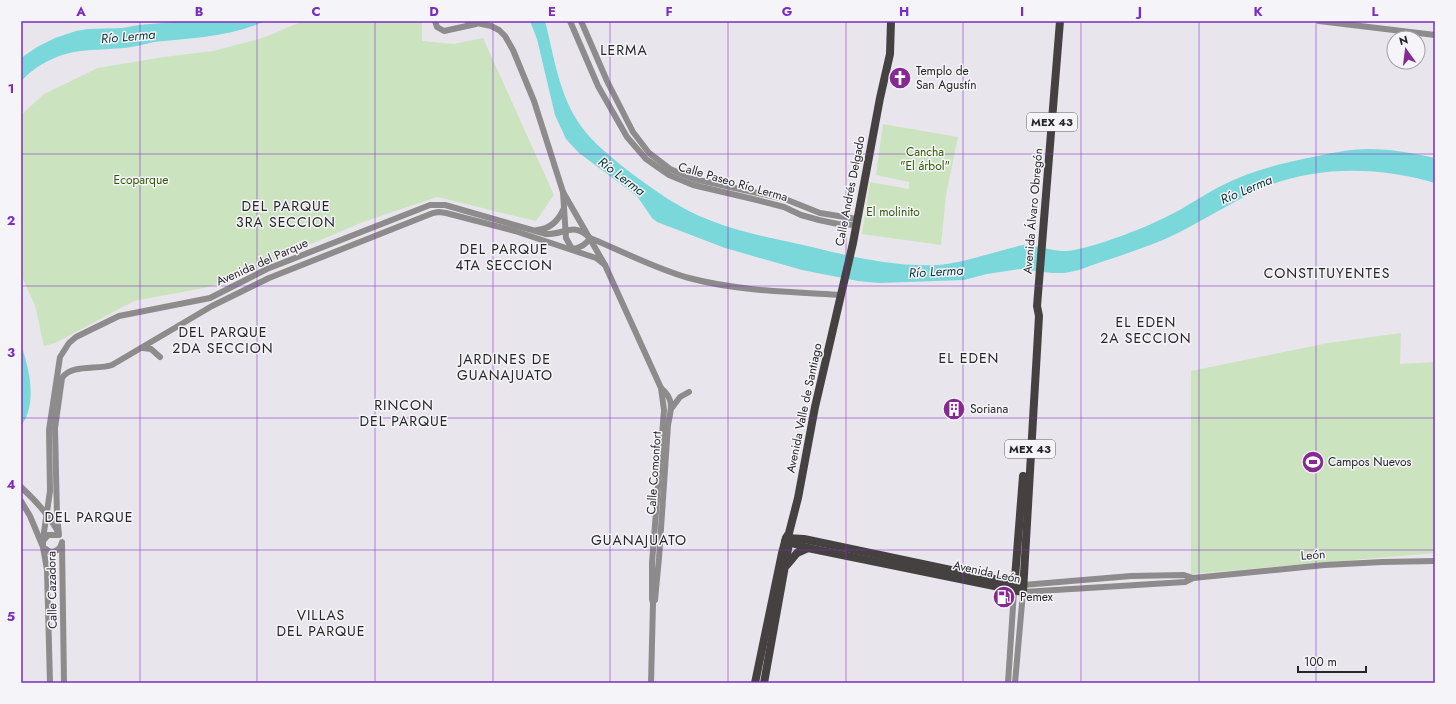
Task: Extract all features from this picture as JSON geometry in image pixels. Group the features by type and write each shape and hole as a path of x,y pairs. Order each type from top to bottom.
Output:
{"main road":[{"name":"Calle Andrés Delgado","path":"841,291 853,242 880,98 890,54 891,21"},
{"name":"Avenida Álvaro Obregón","path":"1019,588 1032,335 1037,306 1060,21"},
{"name":"Avenida Valle de Santiago","path":"755,683 798,498 815,407 841,291"},
{"name":"Avenida Valle de Santiago","path":"764,683 784,574 788,539"},
{"name":"Avenida León","path":"788,539 808,548 1019,588"},
{"name":"Avenida León","path":"788,539 804,539 1019,588"},
{"path":"784,574 791,559 797,553 808,548"}],"street":[{"path":"435,21 437,27 444,31 461,24 481,24"},
{"path":"468,21 491,26 502,33 513,50 534,101 563,192 567,241 572,249 584,245 590,238"},
{"name":"Calle Paseo Río Lerma","path":"570,21 598,86 627,137 646,159 669,175 693,185 784,207 801,215 819,220 838,224 857,222"},
{"name":"Calle Paseo Río Lerma","path":"581,21 607,81 632,132 649,153 670,169 694,180 785,199 820,213 857,222"},
{"path":"1319,21 1435,36"},
{"path":"563,192 605,265 665,394"},
{"name":"Avenida del Parque","path":"60,378 60,357 69,343 76,337 110,320 128,313 210,298 267,269 430,205 445,204 549,234 575,229 584,231 590,238 674,273 703,281 759,290 841,291"},
{"path":"535,230 545,228 554,223 561,215 565,205"},
{"name":"Avenida del Parque","path":"60,378 71,370 112,365 212,306 269,278 433,213 446,213 481,221 572,249 596,258 605,265"},
{"path":"143,348 151,349 160,357"},
{"path":"60,378 49,430 50,491 43,544 47,550 54,552 60,548 62,542"},
{"path":"43,544 48,535 59,535 57,516 55,428 60,378"},
{"path":"671,409 680,397 689,392"},
{"name":"Calle Comonfort","path":"653,602 656,599 668,425 671,409 671,403 665,394"},
{"name":"Calle Comonfort","path":"651,683 653,602 652,563 665,394"},
{"name":"Calle Cazadora","path":"21,487 47,514 62,542 64,683"},
{"path":"32,497 38,499 43,498 47,496 50,491"},
{"name":"Calle Cazadora","path":"21,501 43,544 48,582 50,683"},
{"name":"León","path":"1190,578 1325,565 1435,561"},
{"name":"Avenida León","path":"1019,588 1190,578"},
{"name":"Avenida Álvaro Obregón","path":"1008,683 1019,588"},
{"name":"Avenida Álvaro Obregón","path":"1015,683 1019,588"}],"green space":[{"name":"Ecoparque","path":"303,21 422,21 422,41 454,44 483,38 554,195 536,221 437,197 363,222 209,287 134,301 55,343 44,346 35,305 21,275 21,115 44,94 98,68 164,57 213,51 263,38"},
{"path":"883,124 958,137 946,195 941,245 862,234 870,182 909,189 909,182 876,175"},
{"name":"Campos Nuevos","path":"1401,333 1400,364 1435,362 1435,553 1191,574 1191,371 1328,343"}],"water":[{"name":"Río Lerma","path":"185,21 265,21 224,34 154,42 124,48 71,53 50,60 39,66 27,75 21,82 21,58 37,47 55,38 76,31 88,29 122,28"},
{"name":"Río Lerma","path":"530,21 545,21 562,89 567,102 581,126 609,155 658,192 689,211 724,226 762,236 890,263 921,265 948,264 1023,245 1061,251 1074,250 1121,236 1157,221 1182,209 1216,189 1246,175 1306,158 1344,151 1377,149 1435,158 1435,183 1391,173 1368,171 1345,171 1299,176 1277,182 1256,191 1176,234 1140,249 1079,270 1065,273 1052,273 1020,269 987,274 964,280 879,283 858,281 802,270 725,248 657,222 652,218 637,196 579,153 566,139 555,115 537,39"},
{"path":"21,344 27,364 31,397 26,417 21,426"}],"place":[{"name":"Templo de San Agustín","path":"900,78"},
{"name":"Soriana","path":"954,409"},
{"name":"Campos Nuevos","path":"1313,462"},
{"name":"Pemex","path":"1004,597"}],"district":[{"name":"LERMA","path":"624,50"},
{"name":"DEL PARQUE 3RA SECCION","path":"286,214"},
{"name":"DEL PARQUE 4TA SECCION","path":"504,258"},
{"name":"CONSTITUYENTES","path":"1327,273"},
{"name":"EL EDEN 2A SECCION","path":"1146,330"},
{"name":"DEL PARQUE 2DA SECCION","path":"223,340"},
{"name":"EL EDEN","path":"969,358"},
{"name":"JARDINES DE GUANAJUATO","path":"505,368"},
{"name":"RINCON DEL PARQUE","path":"404,414"},
{"name":"DEL PARQUE","path":"89,517"},
{"name":"GUANAJUATO","path":"639,540"},
{"name":"VILLAS DEL PARQUE","path":"321,624"}],"park label":[{"name":"Cancha \"El árbol\"","path":"925,159"},
{"name":"El molinito","path":"893,212"}]}
